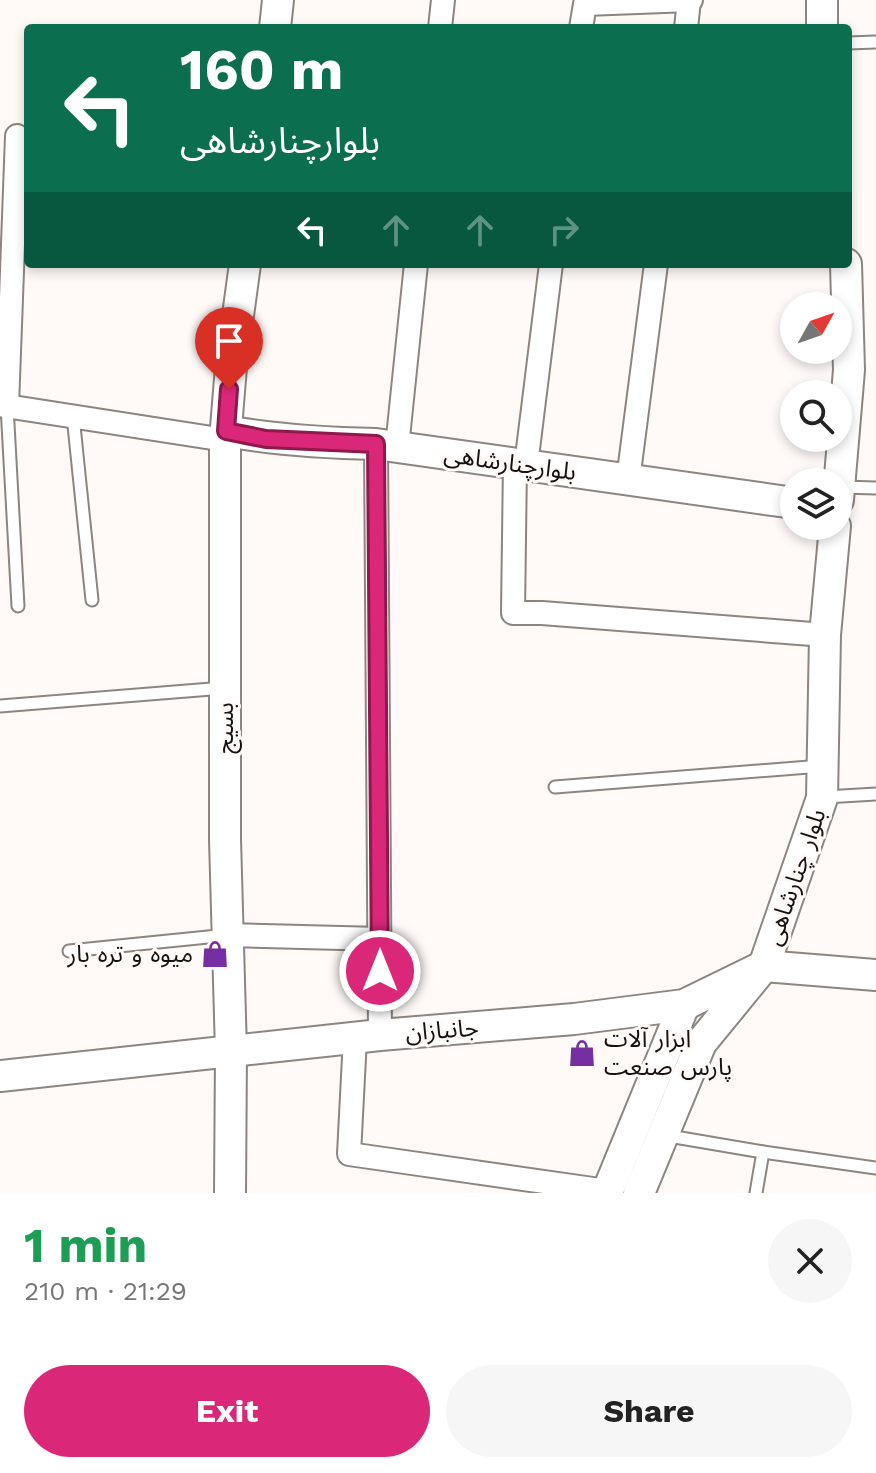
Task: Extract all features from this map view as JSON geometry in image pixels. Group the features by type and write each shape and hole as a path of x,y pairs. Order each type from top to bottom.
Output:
{"street":[{"path":"275,24 278,0"},
{"path":"440,24 443,0"},
{"path":"582,24 585,4 690,0 687,24"},
{"path":"822,0 822,24"},
{"path":"15,136 3,406 225,436"},
{"name":"بسیج","path":"230,1193 231,1052 225,839 225,436 244,268"},
{"path":"415,268 387,445 380,939 349,1154 609,1192 684,1005"},
{"path":"550,268 520,464 513,613 825,635"},
{"path":"628,480 655,268"},
{"path":"841,468 849,370 846,268"},
{"name":"بلوارچنارشاهی","path":"225,436 387,445 780,501"},
{"name":"بلوار چنارشاهی","path":"639,1193 701,1043 764,966 822,798 825,635 834,540"},
{"path":"228,935 380,939"},
{"path":"764,966 876,975"},
{"name":"جانبازان","path":"0,1076 368,1036 574,1019 684,1005 764,966"}],"lane":[{"path":"852,43 876,42"},
{"path":"3,406 18,606"},
{"path":"73,416 92,600"},
{"path":"852,492 876,488"},
{"path":"0,706 224,687"},
{"path":"555,787 823,766"},
{"path":"822,798 876,794"},
{"path":"69,951 228,935"},
{"path":"663,1135 876,1168"},
{"path":"756,1193 763,1152"}],"place":[{"name":"میوه و تره بار","path":"215,954"},
{"name":"ابزار آلات پارس صنعت","path":"582,1053"}],"route":[{"path":"229,389 226,431 266,439 376,444 380,971"}]}
